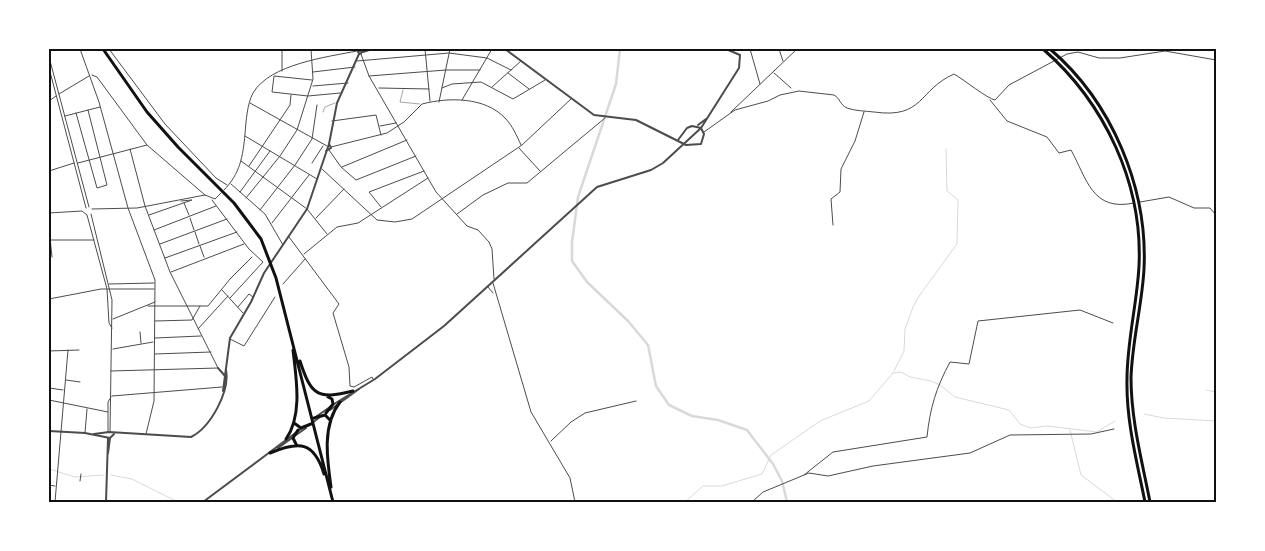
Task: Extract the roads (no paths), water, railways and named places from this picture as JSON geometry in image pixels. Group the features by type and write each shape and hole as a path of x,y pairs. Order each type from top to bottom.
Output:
{"highway":[{"path":"103,49 131,91 161,128 244,214 258,234 273,266 333,502"},
{"path":"1043,49 1083,91 1103,122 1123,163 1135,210 1139,265 1127,365 1127,392 1131,428 1145,502"},
{"path":"1050,49 1074,73 1101,109 1121,148 1137,196 1142,226 1144,267 1132,368 1132,393 1137,436 1150,502"},
{"path":"291,334 309,386 316,393 332,399 333,404 324,414 316,418"},
{"path":"286,439 294,423 296,377 291,334"},
{"path":"327,396 353,391"},
{"path":"333,502 328,462 330,420 340,402"},
{"path":"324,414 330,420"},
{"path":"294,423 302,428"},
{"path":"297,445 294,437 302,428 311,424"},
{"path":"270,453 297,445 306,446 316,454 333,502"}],"street":[{"path":"80,49 91,76 128,208 155,283 154,392 146,435"},
{"path":"109,49 165,124 216,178 228,186"},
{"path":"282,49 282,71"},
{"path":"246,198 280,156 297,130 312,86 311,49"},
{"path":"212,199 228,186 238,173 250,102 255,91 282,71 312,60 371,49"},
{"path":"425,49 430,102"},
{"path":"439,102 450,49"},
{"path":"462,101 492,49"},
{"path":"505,49 594,115 636,120 685,144 696,146 701,144 704,132 701,128 694,126"},
{"path":"324,414 374,380 446,323 576,205 602,184 657,168 685,144 701,128 741,63 740,55 726,49"},
{"path":"750,49 760,85"},
{"path":"779,49 783,62"},
{"path":"704,132 731,112 797,49"},
{"path":"990,99 995,100 1009,85 1067,54 1078,52 1099,58 1120,58 1165,51 1216,60"},
{"path":"49,431 192,437 209,424 226,386 225,368 230,338 254,297 264,273 308,209 328,151 332,121 337,103 348,84 360,52"},
{"path":"360,52 369,76 378,88 428,178 442,199 468,226 483,234 490,244 493,288 531,412 570,478 575,502"},
{"path":"357,61 450,53 487,58 511,70"},
{"path":"49,57 74,163 87,208"},
{"path":"492,87 521,61"},
{"path":"313,72 355,67"},
{"path":"49,68 77,163 87,208 85,213"},
{"path":"369,76 446,70 480,70"},
{"path":"773,72 791,88"},
{"path":"508,73 530,90"},
{"path":"731,112 799,91 834,95 845,107 863,111 886,114 908,111 939,82 954,74 973,85 990,99 1007,120 1048,137 1059,153 1071,150 1088,186 1098,199 1118,205 1127,205 1169,197 1194,208 1210,208 1216,215"},
{"path":"49,101 91,76 97,77 147,145 212,199 245,244 263,262 198,329"},
{"path":"274,76 313,80"},
{"path":"274,76 272,92 308,96 342,93"},
{"path":"442,88 452,84 481,82 512,99 546,80"},
{"path":"312,86 348,84"},
{"path":"378,88 404,87 429,89"},
{"path":"249,166 290,104 291,94"},
{"path":"321,168 381,222 406,220 418,216 522,145 571,98"},
{"path":"250,102 312,139 329,146 381,136 422,104 430,102 481,102 505,118 522,145"},
{"path":"260,210 295,165 312,139 317,105"},
{"path":"64,116 100,107"},
{"path":"76,113 96,188 107,185 88,110"},
{"path":"833,225 831,199 841,191 841,169 855,141 863,111"},
{"path":"332,121 376,115 381,136"},
{"path":"678,140 683,136 687,128 699,125 709,116"},
{"path":"456,214 484,195 508,183 527,183 606,117"},
{"path":"379,126 398,124"},
{"path":"245,136 317,179"},
{"path":"683,136 685,144"},
{"path":"342,167 407,140"},
{"path":"77,163 147,145"},
{"path":"312,163 323,145"},
{"path":"519,147 540,172"},
{"path":"130,149 145,206 164,258 192,320 218,368 226,377"},
{"path":"239,192 270,151"},
{"path":"328,151 356,180 417,156"},
{"path":"241,161 308,209 328,235"},
{"path":"49,171 74,163"},
{"path":"381,207 369,192 425,171"},
{"path":"271,224 310,175"},
{"path":"303,255 337,227 358,223 428,178"},
{"path":"230,183 260,210 271,224 283,245"},
{"path":"316,219 344,189"},
{"path":"49,213 82,211 87,208 97,210 128,208 205,195"},
{"path":"149,215 192,200 168,202"},
{"path":"184,203 189,215"},
{"path":"154,230 216,206"},
{"path":"92,209 91,213 110,289 112,320 111,397 106,502"},
{"path":"88,215 97,210"},
{"path":"82,211 88,215 95,240 107,289 112,329"},
{"path":"190,218 204,257"},
{"path":"159,244 227,219"},
{"path":"49,228 52,257"},
{"path":"164,258 237,232"},
{"path":"289,237 339,304 333,313 349,366 350,386 354,387 372,377 374,380"},
{"path":"49,240 95,240"},
{"path":"170,272 245,244"},
{"path":"148,306 208,306 252,257"},
{"path":"283,284 305,258"},
{"path":"109,284 155,283"},
{"path":"488,286 493,288"},
{"path":"488,286 492,292"},
{"path":"49,300 84,291 154,289"},
{"path":"222,290 244,314"},
{"path":"483,290 495,294"},
{"path":"238,307 249,294 254,297"},
{"path":"230,338 244,346 275,298"},
{"path":"112,320 155,302"},
{"path":"192,320 201,306"},
{"path":"804,475 833,452 928,437 930,416 937,386 950,362 969,364 978,321 1080,310 1113,323"},
{"path":"155,321 192,320"},
{"path":"140,332 141,344"},
{"path":"154,338 202,336"},
{"path":"112,349 154,342"},
{"path":"55,502 68,350"},
{"path":"49,351 79,350"},
{"path":"154,354 211,352"},
{"path":"111,371 225,368"},
{"path":"66,379 80,382"},
{"path":"111,397 226,386"},
{"path":"49,388 63,390"},
{"path":"203,502 333,404 360,388"},
{"path":"109,435 108,402 111,397"},
{"path":"49,400 108,412"},
{"path":"550,442 571,422 585,413 636,402"},
{"path":"85,433 87,408"},
{"path":"311,424 316,418"},
{"path":"275,449 294,437 302,428"},
{"path":"752,502 763,492 813,473 828,476 873,466 970,453 990,442 1010,435 1090,434 1114,429"},
{"path":"80,474 80,481"},
{"path":"49,485 56,486"}],"lane":[{"path":"404,87 400,102 422,104"},
{"path":"323,112 325,107 337,103"}],"waterway":[{"path":"620,49 616,84 578,197 572,242 572,261 587,282 628,321 648,345 656,386 669,405 692,416 718,420 747,430 773,464 782,481 787,502"},
{"path":"894,371 904,351 905,329 913,307 957,244 958,200 947,191 946,149"},
{"path":"685,502 703,486 722,486 762,474 771,455 820,421 869,401 893,373 901,372 910,377 931,381 940,385 955,397 1009,410 1020,424 1030,428 1047,426 1097,432 1115,421"},
{"path":"1206,390 1216,392"},
{"path":"1144,414 1164,418 1216,421"},
{"path":"1070,430 1081,475 1117,502"},
{"path":"49,469 75,477 103,475"},
{"path":"111,475 132,479 178,502"}]}
